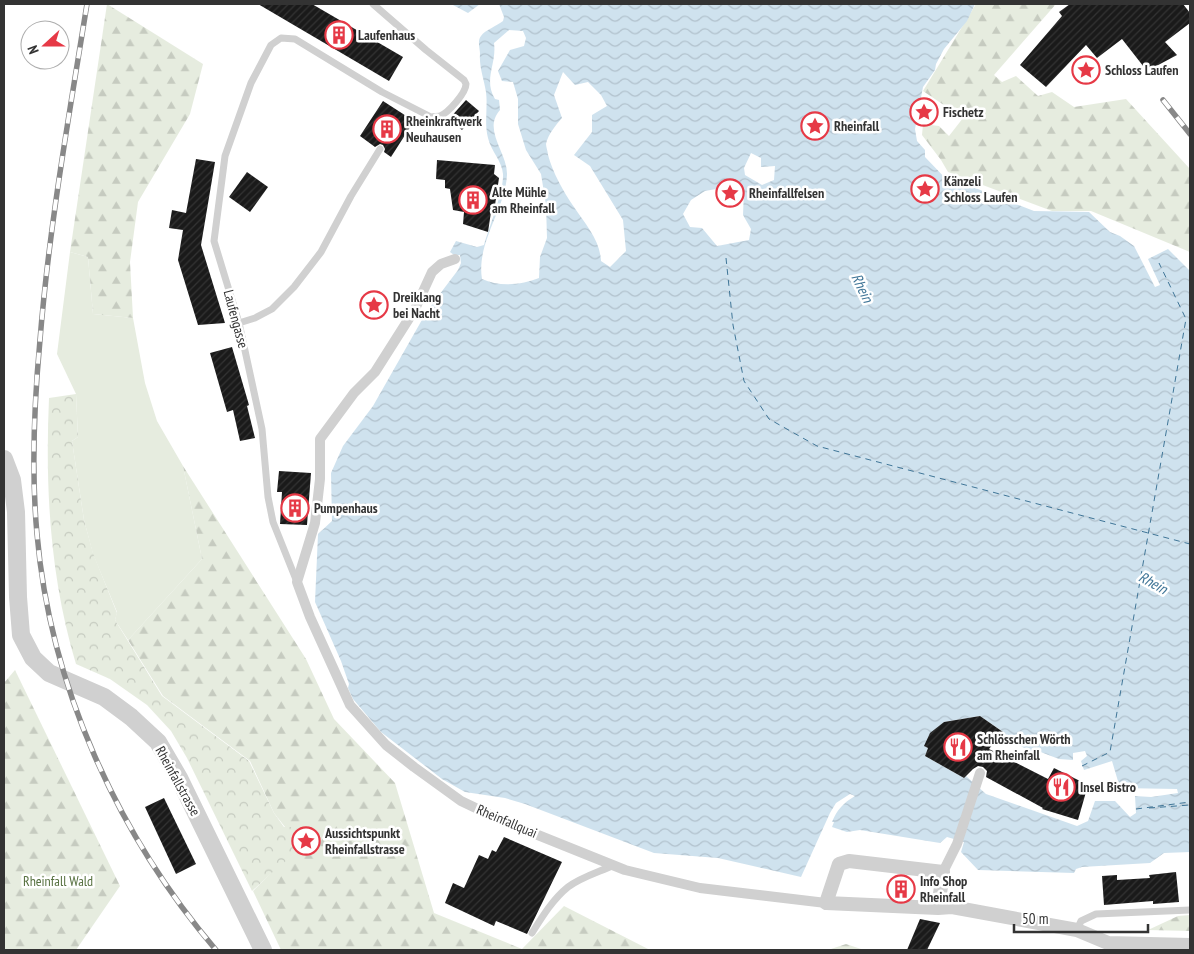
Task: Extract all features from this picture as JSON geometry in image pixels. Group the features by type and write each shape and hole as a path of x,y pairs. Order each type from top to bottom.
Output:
{"street":[{"path":"296,582 314,523 320,478 320,440 354,393 375,372 415,309 432,272 441,264 455,259"},
{"name":"Rheinfallstrasse","path":"4,459 12,480 16,512 21,635 33,658 48,674 104,697 131,717 158,742 180,778 263,950"},
{"name":"Rheinfallquai","path":"296,582 350,705 386,745 461,801 503,821 625,870 700,888 826,903 952,907 1077,930"},
{"path":"938,908 943,872 958,844 980,773"},
{"path":"826,903 839,864 843,862 849,861 943,872"},
{"path":"1077,930 1108,943 1190,945"}],"lane":[{"name":"Laufengasse","path":"296,582 273,522 268,497 262,429 239,323 214,241 225,156 251,83 271,45 281,38 295,39 382,92 431,116 439,116 448,110 466,88 464,80 373,4"},
{"path":"239,323 255,318 272,309 294,287 321,252 351,196 380,150"},
{"path":"532,932 554,901 568,887 614,865"},
{"path":"1077,930 1081,921 1096,914 1190,910"}],"green space":[{"path":"107,4 203,64 190,114 138,202 130,262 133,318 93,314 88,257 70,252"},
{"path":"976,4 1056,4 994,75 1002,82 1016,76 1038,96 1052,92 1074,107 1126,99 1190,169 1190,252 1091,211 1052,211 948,172 922,135 923,124 939,126 949,136 963,118 923,91"},
{"path":"70,252 88,257 93,314 133,318 145,383 157,421 183,466 202,559 128,640 115,620 117,612 93,554 84,520 72,441 78,437 76,394 57,354"},
{"path":"76,394 78,437 72,441 84,520 93,553 117,613 115,620 162,696 249,761 274,813 284,827 296,827 309,843 252,891 187,758 171,731 147,705 110,679 76,664 60,599 51,533 48,432 49,398"},
{"path":"183,466 306,659 334,719 395,783 434,913 522,949 564,906 650,950 281,950 253,891 277,867 309,843 296,827 285,827 274,813 250,761 163,696 128,640 202,559"},
{"name":"Rheinfall Wald","path":"15,670 120,886 76,950 4,950 4,683"},
{"path":"1190,915 1190,931 1148,930 1178,916"},
{"path":"846,944 864,950 828,950"}],"water":[{"path":"454,4 480,4 468,13"},
{"name":"Rhein","path":"499,4 975,4 967,21 944,49 935,70 923,87 915,129 917,141 925,150 925,157 948,181 965,184 1034,211 1089,212 1110,232 1120,236 1134,246 1155,287 1160,285 1148,259 1168,249 1190,271 1190,852 1164,853 1150,863 1082,867 1076,869 1074,873 978,870 961,852 964,842 947,837 940,843 860,830 847,832 832,827 834,822 832,822 838,810 855,796 850,794 836,803 830,813 801,877 718,858 654,853 525,804 505,798 465,792 442,779 381,732 353,699 341,661 315,602 318,534 332,521 331,473 343,446 373,406 427,311 458,270 461,263 460,255 454,255 450,252 456,241 477,247 484,245 499,199 503,174 501,165 489,143 487,132 487,103 480,64 479,42 483,34 503,21 504,17","holes":["509,30 523,31 526,38 524,46 510,50 498,71 502,81 513,82 518,99 518,124 526,150 541,174 546,205 547,238 540,257 539,278 518,284 503,284 482,279 483,252 501,201 507,175 494,126 495,118 500,110 499,100 495,99 490,85 494,43","563,72 575,85 588,82 601,95 607,106 592,115 592,132 574,155 590,166 623,220 626,251 610,267 601,261 595,239 562,188 550,162 546,144 547,140 562,118 554,95","751,153 761,158 761,167 775,166 774,180 762,185 745,175 744,168","733,186 744,190 743,215 751,229 749,240 717,246 702,228 690,227 683,214 691,200 705,191","980,716 1002,731 1000,734 1031,752 1038,751 1059,759 1073,760 1073,753 1085,751 1087,756 1081,761 1084,770 1112,761 1120,788 1177,789 1178,793 1151,797 1135,796 1136,813 1130,817 1115,801 1095,801 1088,821 1077,826 986,794 966,776 964,778 925,756 928,748 925,746 944,722"]}],"building":[{"name":"Laufenhaus","path":"258,4 312,4 403,57 389,81"},
{"path":"1070,4 1183,4 1190,13 1190,23 1165,42 1177,55 1147,71 1122,39 1097,58 1086,45 1046,87 1020,65 1062,16 1059,12"},
{"path":"466,100 479,111 462,130 449,119"},
{"name":"Rheinkraftwerk Neuhausen","path":"383,101 414,121 391,157 384,152 383,145 380,144 375,147 360,136"},
{"path":"196,159 215,162 201,245 225,323 198,325 178,260 183,230 169,228 172,210 186,213"},
{"name":"Alte Mühle am Rheinfall","path":"437,160 495,165 494,174 499,178 494,212 491,212 488,232 463,224 464,212 453,210 450,189 445,188 445,180 436,179"},
{"path":"247,172 268,187 250,212 229,197"},
{"path":"232,347 249,405 247,406 255,438 240,441 233,410 227,412 210,353"},
{"name":"Pumpenhaus","path":"279,471 311,473 307,525 280,524 282,492 277,492"},
{"path":"980,716 1003,732 989,749 1048,779 1054,768 1088,785 1078,820 1042,809 986,777 987,771 983,767 978,766 964,778 925,756 928,748 924,746 930,733 944,722"},
{"path":"164,798 196,864 176,874 145,807"},
{"path":"504,837 562,862 527,934 496,921 494,926 445,903 453,883 464,888 479,855 488,859 492,850 496,852"},
{"path":"1176,872 1179,902 1153,904 1153,901 1104,905 1102,876 1117,875 1117,880 1150,878 1149,875"},
{"path":"920,919 940,923 927,950 907,950"}],"ferry route":[{"path":"726,258 733,325 744,381 769,419 817,446 1190,544"},
{"path":"1082,766 1110,752 1186,319 1159,263"},
{"path":"1136,809 1190,802"},
{"path":"1149,808 1190,805"}],"railway":[{"path":"87,4 54,214 38,364 34,437 34,486 37,534 44,591 57,647 74,702 95,756 120,808 149,858 181,905 216,950"},
{"path":"1163,100 1190,134"}],"place":[{"name":"Laufenhaus","path":"339,35"},
{"name":"Schloss Laufen","path":"1086,70"},
{"name":"Fischetz","path":"924,112"},
{"name":"Rheinfall","path":"815,126"},
{"name":"Rheinkraftwerk Neuhausen","path":"387,129"},
{"name":"Känzeli Schloss Laufen","path":"925,189"},
{"name":"Rheinfallfelsen","path":"730,193"},
{"name":"Alte Mühle am Rheinfall","path":"473,200"},
{"name":"Dreiklang bei Nacht","path":"374,305"},
{"name":"Pumpenhaus","path":"295,508"},
{"name":"Schlösschen Wörth am Rheinfall","path":"958,747"},
{"name":"Insel Bistro","path":"1061,787"},
{"name":"Aussichtspunkt Rheinfallstrasse","path":"306,841"},
{"name":"Info Shop Rheinfall","path":"901,889"}]}
